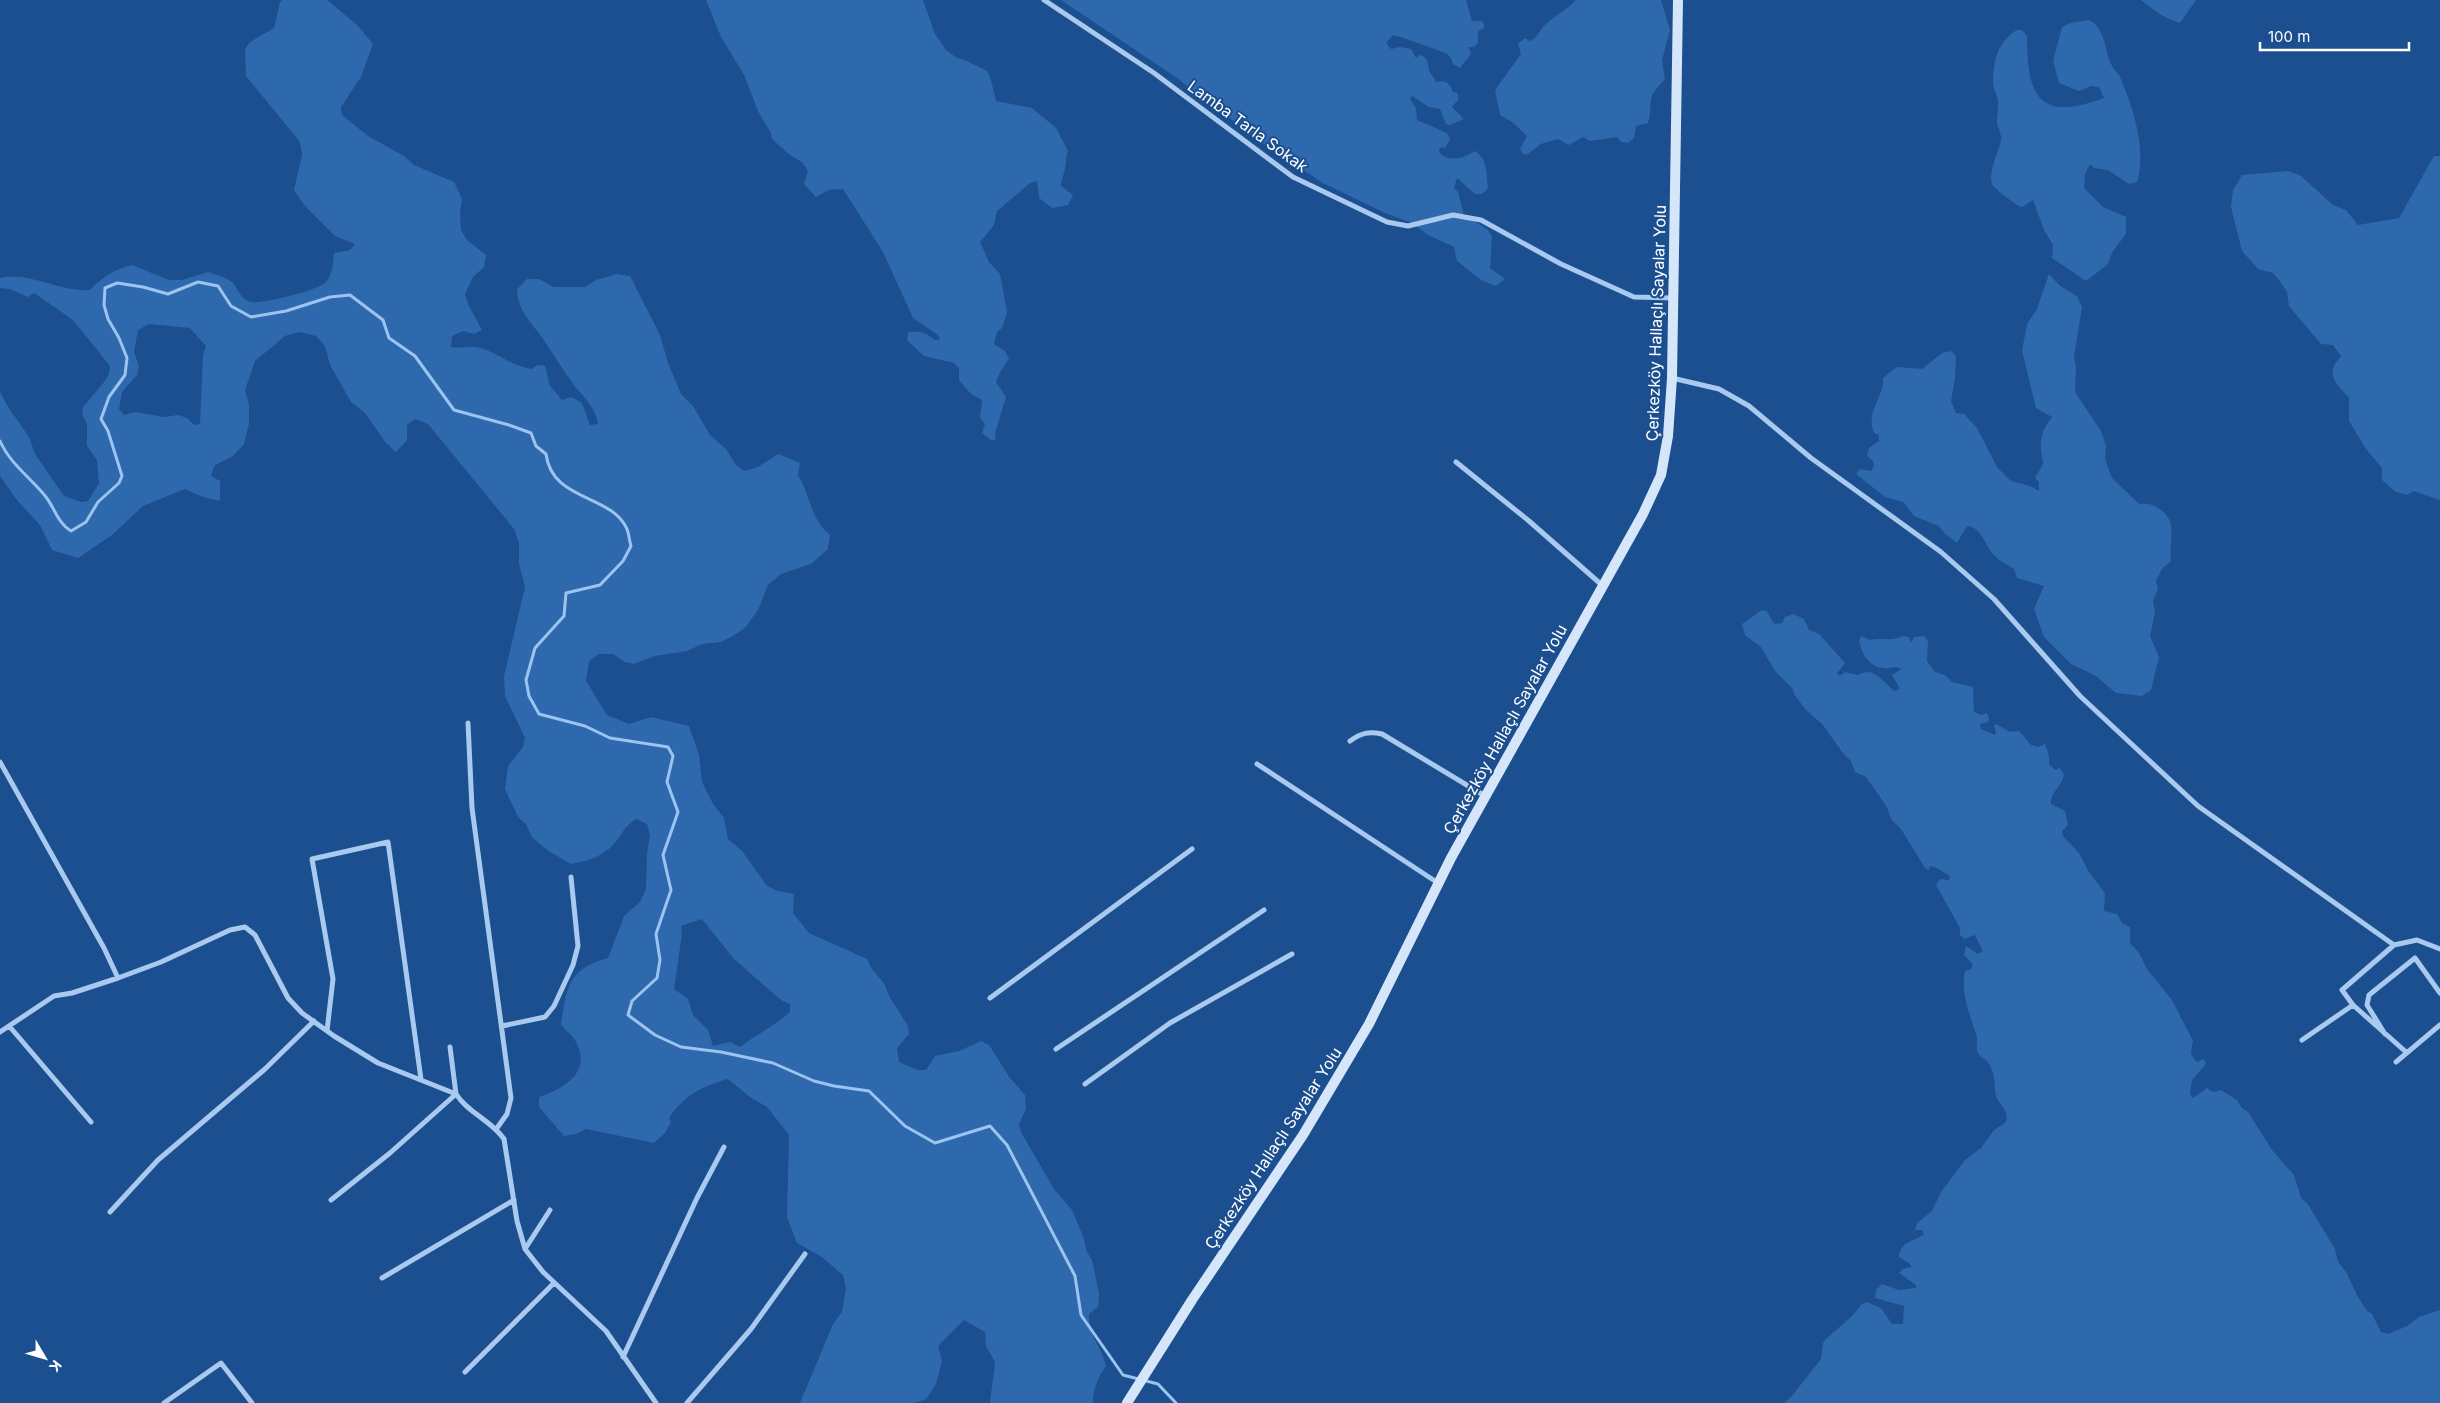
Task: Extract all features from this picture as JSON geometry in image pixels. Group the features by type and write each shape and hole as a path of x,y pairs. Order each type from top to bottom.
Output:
{"main road":[{"name":"Çerkezköy Hallaçlı Sayalar Yolu","path":"1130,1399 1153,1361 1303,1135 1369,1024 1438,883 1643,514 1661,475 1668,436 1675,298 1678,0"}],"street":[{"name":"Lamba Tarla Sokak","path":"1044,0 1154,73 1294,176 1387,222 1408,226 1452,215 1481,220 1561,264 1634,297 1675,298"},
{"path":"1672,378 1719,389 1749,406 1811,458 1941,552 1994,599 2080,696 2198,806 2394,945"},
{"path":"1456,462 1529,521 1602,586"},
{"path":"468,723 472,808 510,1098 507,1114 497,1128"},
{"path":"1350,741 1358,735 1372,731 1382,734 1486,796"},
{"path":"0,762 104,948 118,978"},
{"path":"1257,764 1438,883"},
{"path":"327,1031 333,978 312,859 388,842 421,1079"},
{"path":"990,998 1192,849"},
{"path":"502,1026 545,1017 554,1006 573,965 578,946 571,877"},
{"path":"1056,1049 1264,910"},
{"path":"0,1032 54,996 72,993 118,978 161,962 230,930 245,927 255,935 288,998 302,1013 378,1063 456,1094"},
{"path":"2406,1052 2353,1005 2342,990 2394,945 2417,940 2440,949"},
{"path":"1085,1084 1170,1023 1292,954"},
{"path":"2385,1034 2367,1005 2368,995 2415,958 2440,993"},
{"path":"2302,1040 2353,1005"},
{"path":"110,1212 158,1160 265,1068 314,1022"},
{"path":"2396,1062 2440,1025"},
{"path":"10,1027 91,1122"},
{"path":"450,1047 456,1094 461,1102 497,1128 504,1138 514,1200 525,1249 531,1259 554,1283 606,1331 656,1403"},
{"path":"331,1200 390,1153 456,1094"},
{"path":"623,1357 697,1198 724,1146"},
{"path":"382,1278 514,1200"},
{"path":"525,1249 550,1210"},
{"path":"686,1403 751,1329 805,1254"},
{"path":"465,1372 554,1283"},
{"path":"164,1403 221,1363 252,1403"}],"shaded area":[{"path":"282,0 327,0 357,25 373,44 361,77 341,107 342,115 368,136 404,156 414,165 454,182 462,199 460,212 461,230 467,240 486,255 484,267 473,277 465,294 469,306 482,330 474,334 463,331 452,336 451,347 481,348 532,369 537,365 545,366 550,386 562,400 571,397 582,403 590,425 598,424 592,407 525,314 519,303 517,289 527,279 539,279 554,287 585,287 596,280 617,274 630,276 660,335 668,363 681,394 693,406 710,435 726,449 736,465 745,471 758,467 778,454 800,463 798,475 818,522 830,535 828,549 811,564 781,574 768,585 758,610 745,628 733,636 721,642 702,644 687,651 655,656 634,664 625,662 613,654 599,654 589,661 586,681 607,715 629,724 651,717 689,726 699,755 702,782 713,804 724,818 728,839 742,851 767,886 778,891 794,894 793,913 809,933 867,959 872,969 885,985 889,996 908,1026 909,1034 897,1048 899,1062 918,1070 926,1070 935,1056 959,1051 981,1041 989,1045 1010,1078 1025,1095 1026,1109 1019,1124 1021,1132 1054,1189 1072,1210 1083,1236 1087,1252 1092,1260 1099,1293 1098,1307 1089,1314 1089,1322 1106,1366 1096,1383 1093,1403 990,1403 995,1362 986,1346 985,1332 964,1320 938,1346 942,1361 936,1384 926,1399 915,1403 800,1403 833,1324 842,1312 846,1289 843,1275 822,1257 797,1243 787,1217 789,1135 767,1107 750,1097 728,1079 702,1088 681,1103 669,1118 671,1122 665,1133 654,1143 586,1129 576,1134 564,1136 539,1107 539,1097 566,1084 578,1070 581,1062 580,1053 575,1040 561,1024 568,990 571,982 584,968 608,958 624,916 640,902 646,889 647,853 650,835 647,824 636,819 629,824 613,845 604,853 589,860 571,864 547,850 532,837 526,824 518,817 505,789 508,766 523,747 525,738 505,696 504,676 525,587 519,564 519,543 514,529 428,424 415,419 407,425 407,440 396,452 386,443 365,413 351,402 330,365 325,346 316,336 299,332 285,336 255,361 245,390 249,405 249,424 244,444 233,456 215,465 211,476 220,481 220,501 203,497 185,489 143,506 112,535 78,558 52,550 40,525 16,499 0,476 0,392 29,437 35,454 64,496 81,502 88,501 99,483 97,460 87,446 87,424 82,414 83,407 105,381 109,374 110,366 73,320 34,293 28,297 10,289 0,288 0,278 22,277 68,288 90,290 109,274 132,265 169,280 182,280 208,272 228,279 245,299 257,302 290,296 321,285 330,276 334,253 350,250 355,244 335,236 305,206 294,190 302,155 300,142 246,76 245,49 250,42 274,28","holes":["149,324 190,328 206,346 203,355 200,424 194,425 187,418 178,415 164,417 135,412 124,415 119,409 122,392 137,375 139,366 134,352 138,330","702,919 734,959 781,1000 790,1004 790,1012 740,1047 730,1042 713,1046 708,1030 693,1015 688,999 674,989 682,934 681,926"]},
{"path":"706,0 923,0 935,34 946,50 957,58 987,71 996,101 1032,108 1056,128 1068,151 1061,186 1073,195 1068,205 1052,208 1039,198 1037,181 1030,183 997,211 994,225 980,242 989,262 1000,274 1007,312 1002,328 997,332 994,344 1005,351 1009,359 996,382 1006,397 995,433 996,439 992,441 982,433 985,424 980,418 982,400 971,394 959,380 959,368 954,363 924,356 907,340 908,332 916,331 926,334 935,340 940,340 938,335 913,318 883,252 843,189 829,190 816,197 804,184 808,171 802,162 790,155 772,139 771,133 758,111 744,75 721,37"},
{"path":"1061,0 1466,0 1472,21 1482,21 1484,28 1478,31 1478,43 1474,47 1469,47 1471,54 1460,68 1453,64 1447,54 1411,40 1393,35 1386,43 1391,49 1400,47 1411,49 1416,58 1420,55 1426,58 1436,82 1447,82 1453,92 1458,93 1458,100 1452,107 1464,119 1450,125 1446,124 1440,109 1429,107 1412,96 1410,99 1416,108 1417,120 1447,133 1450,139 1445,148 1440,147 1439,152 1447,157 1457,158 1475,151 1482,158 1486,167 1488,188 1482,194 1475,194 1457,178 1454,188 1458,192 1464,215 1488,230 1492,237 1490,268 1505,279 1496,286 1481,280 1457,261 1454,247 1428,235 1412,223 1385,213 1323,183 1249,134 1213,104 1204,102 1180,80"},
{"path":"1576,0 1661,0 1670,30 1662,60 1665,79 1652,97 1648,123 1636,126 1634,138 1628,143 1621,142 1617,137 1590,141 1583,137 1569,145 1558,139 1541,144 1528,154 1523,154 1520,149 1527,136 1512,122 1500,115 1495,90 1521,54 1518,44 1525,38 1530,41 1535,38 1548,22"},
{"path":"2141,0 2196,0 2180,23 2164,16"},
{"path":"2089,20 2095,24 2102,34 2111,64 2120,77 2134,115 2139,143 2140,170 2137,182 2129,184 2108,170 2094,168 2090,164 2085,174 2084,188 2103,207 2126,217 2126,234 2113,251 2107,265 2086,281 2052,258 2053,245 2044,230 2033,200 2022,207 2019,206 1997,190 1992,184 1991,173 2001,139 1997,121 1998,99 1993,83 1994,68 1995,60 2005,40 2017,30 2022,30 2027,36 2030,75 2034,89 2041,99 2051,105 2065,107 2082,105 2104,98 2099,87 2091,86 2079,91 2059,83 2053,61 2062,27 2070,23"},
{"path":"2434,156 2440,156 2440,500 2414,491 2407,495 2396,492 2382,480 2382,468 2366,449 2349,421 2349,398 2334,379 2333,371 2341,356 2333,345 2321,344 2289,306 2287,292 2273,273 2258,269 2242,251 2231,207 2233,190 2242,175 2289,171 2301,176 2333,205 2346,210 2358,225 2399,218"},
{"path":"2049,274 2060,286 2077,296 2082,307 2074,357 2076,368 2075,392 2101,431 2106,446 2105,459 2112,478 2139,504 2155,506 2170,521 2172,533 2171,561 2162,569 2156,581 2158,589 2153,601 2155,612 2150,636 2159,657 2151,690 2142,696 2116,693 2096,676 2071,664 2044,637 2034,609 2044,586 2017,578 2014,569 1996,557 1977,530 1967,526 1957,543 1944,533 1939,526 1914,516 1903,502 1885,497 1856,474 1860,469 1871,471 1874,466 1873,461 1867,456 1869,448 1879,441 1879,435 1874,433 1872,418 1883,385 1883,378 1897,367 1922,369 1942,353 1951,351 1956,356 1955,379 1951,401 1956,413 1964,414 1977,428 1997,467 2011,481 2030,486 2039,491 2039,482 2035,478 2043,464 2041,439 2047,423 2052,417 2036,408 2022,351 2027,324 2037,309"},
{"path":"1762,610 1767,611 1774,624 1782,623 1785,617 1793,614 1804,619 1809,630 1819,634 1845,663 1837,673 1840,676 1845,672 1858,675 1870,672 1880,677 1895,691 1900,689 1892,675 1901,669 1896,667 1882,668 1873,665 1864,654 1859,640 1862,636 1870,640 1895,639 1902,636 1909,637 1911,643 1914,637 1924,636 1928,641 1927,661 1935,672 1945,675 1952,682 1973,687 1974,712 1981,715 1987,713 1989,719 1988,722 1980,724 1981,729 1995,735 1994,726 1996,724 2010,732 2019,731 2031,745 2038,747 2045,744 2049,756 2049,764 2055,770 2060,768 2064,775 2051,800 2051,804 2065,811 2068,825 2062,831 2063,836 2079,853 2089,872 2105,893 2104,911 2117,914 2122,923 2130,927 2130,943 2139,953 2147,969 2172,1000 2193,1041 2191,1050 2193,1057 2197,1062 2204,1059 2206,1064 2192,1080 2190,1094 2193,1098 2207,1088 2213,1092 2221,1090 2237,1100 2242,1108 2248,1112 2272,1150 2294,1175 2301,1198 2307,1203 2335,1249 2338,1262 2346,1272 2367,1311 2372,1314 2381,1332 2388,1334 2407,1326 2419,1317 2440,1310 2440,1403 1784,1403 1821,1359 1823,1343 1862,1304 1867,1302 1881,1308 1892,1324 1903,1324 1904,1306 1875,1298 1876,1290 1882,1284 1899,1290 1916,1288 1916,1285 1899,1273 1903,1269 1912,1267 1899,1257 1902,1248 1908,1242 1924,1234 1922,1230 1915,1230 1917,1223 1932,1211 1941,1192 1965,1160 1981,1148 1994,1130 2006,1122 2007,1118 2006,1112 1997,1098 1994,1078 1988,1062 1978,1052 1977,1036 1965,996 1965,971 1971,969 1973,964 1964,955 1966,946 1978,954 1983,951 1975,935 1964,939 1960,935 1960,928 1936,885 1940,879 1949,880 1950,876 1932,866 1930,866 1929,870 1925,868 1901,829 1891,819 1887,807 1866,777 1855,772 1851,761 1842,752 1823,725 1805,709 1794,694 1793,689 1775,671 1761,647 1745,635 1742,624"}],"waterway":[{"path":"0,441 9,457 46,497 60,520 71,531 86,522 98,502 119,483 122,476 108,431 101,419 109,397 125,375 127,358 119,338 108,319 104,305 105,288 117,283 143,287 168,294 198,282 218,286 231,306 251,317 286,311 330,297 350,295 383,320 389,338 415,356 454,410 531,433 536,446 546,454 550,469 559,481 569,489 607,508 618,516 627,529 631,546 623,561 600,585 566,593 564,616 535,648 526,680 529,696 539,714 585,726 610,738 668,747 673,756 667,782 678,812 663,855 671,890 656,934 660,960 657,978 632,1001 628,1015 655,1035 681,1047 721,1052 773,1063 814,1081 869,1091 905,1126 935,1143 990,1126 1007,1145 1075,1276 1081,1315 1123,1375 1158,1384 1176,1403"}]}
